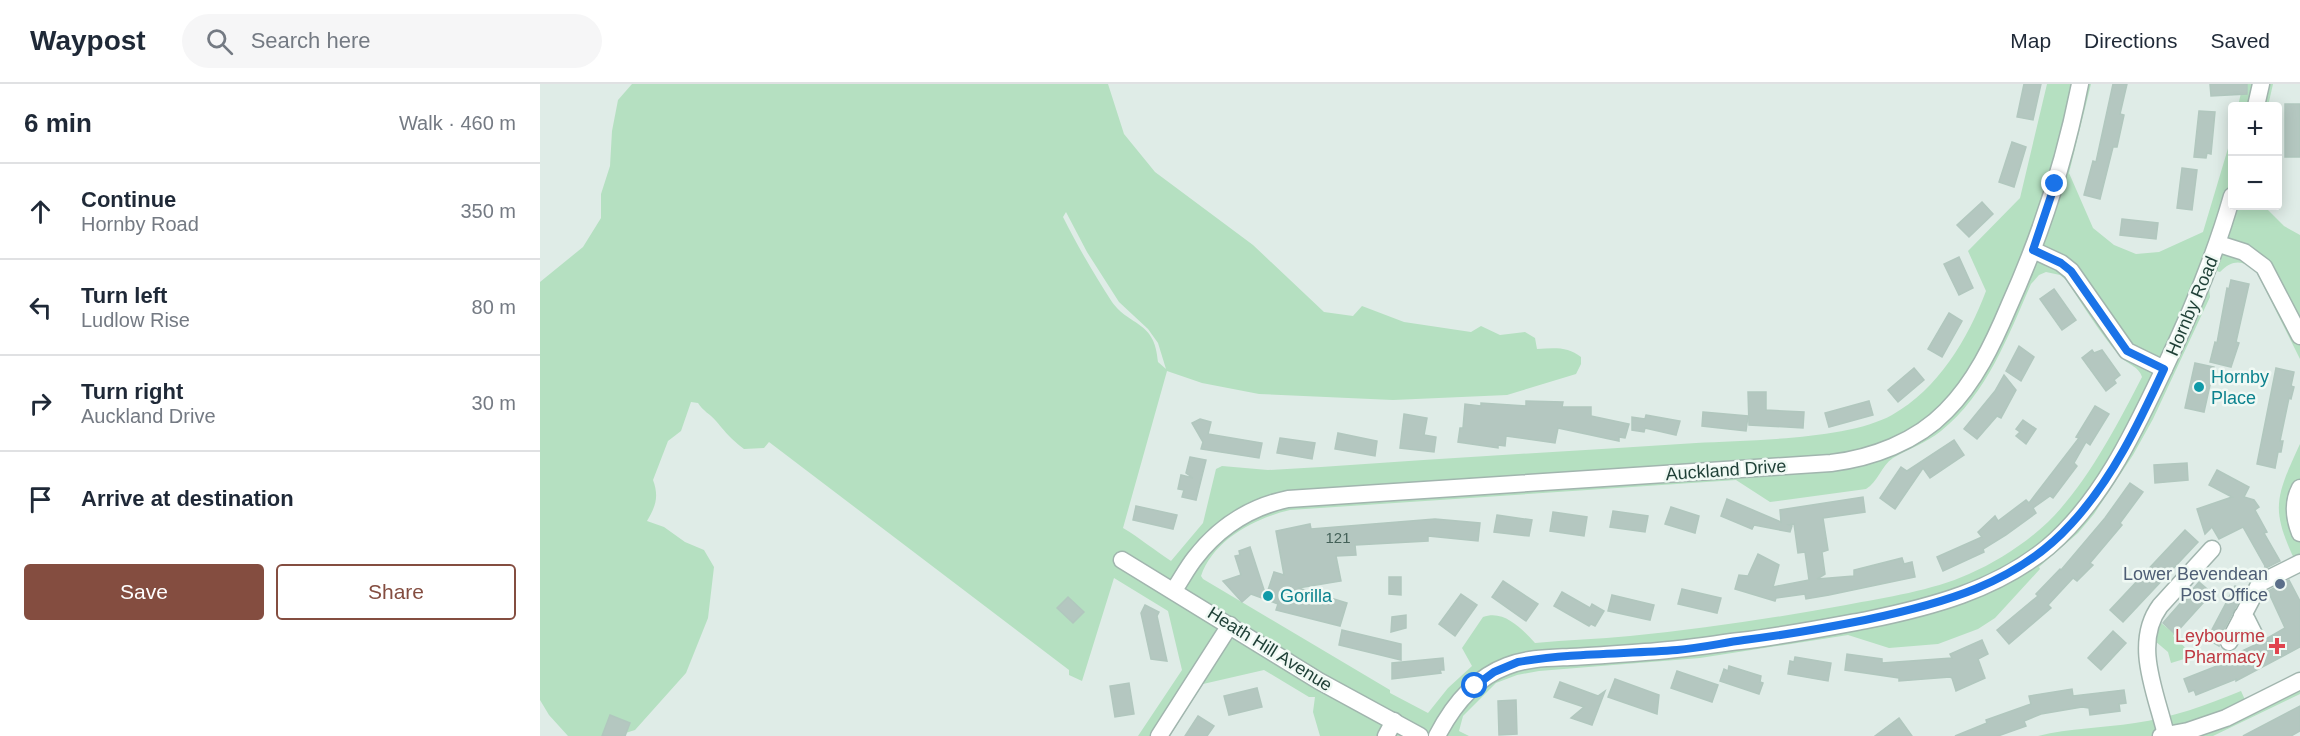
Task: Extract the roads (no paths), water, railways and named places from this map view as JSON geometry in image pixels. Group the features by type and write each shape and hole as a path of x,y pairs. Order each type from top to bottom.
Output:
{"street":[{"name":"Auckland Drive","path":"1174,590 1194,560 1224,528 1255,509 1288,499 1831,463 1886,450 1935,421 1956,400 1972,378 2000,328 2033,250 2060,168 2080,84"},
{"path":"2257,102 2260,84"},
{"name":"Hornby Road","path":"1437,736 1450,714 1480,681 1518,662 1681,649 1837,626 1950,600 2028,561 2050,545 2081,513 2113,467 2136,427 2182,332 2218,244 2228,210"},
{"path":"2218,244 2244,252 2264,267 2300,336"},
{"path":"2033,250 2061,263 2071,271 2127,351 2164,369"},
{"path":"2300,488 2296,496 2294,512 2300,533"},
{"path":"2212,549 2206,567 2160,606 2148,630 2148,661 2164,736 2188,731 2226,718 2293,685"},
{"name":"Heath Hill Avenue","path":"1122,560 1319,681 1390,729 1420,736"},
{"path":"2229,642 2260,583 2300,563"},
{"path":"2242,616 2247,620 2254,634"},
{"path":"1159,736 1230,625"}],"place":[{"name":"Hornby Place","path":"2199,387"},
{"name":"Lower Bevendean Post Office","path":"2280,584"},
{"name":"Gorilla","path":"1268,596"},
{"name":"Leybourme Pharmacy","path":"2277,646"}]}
